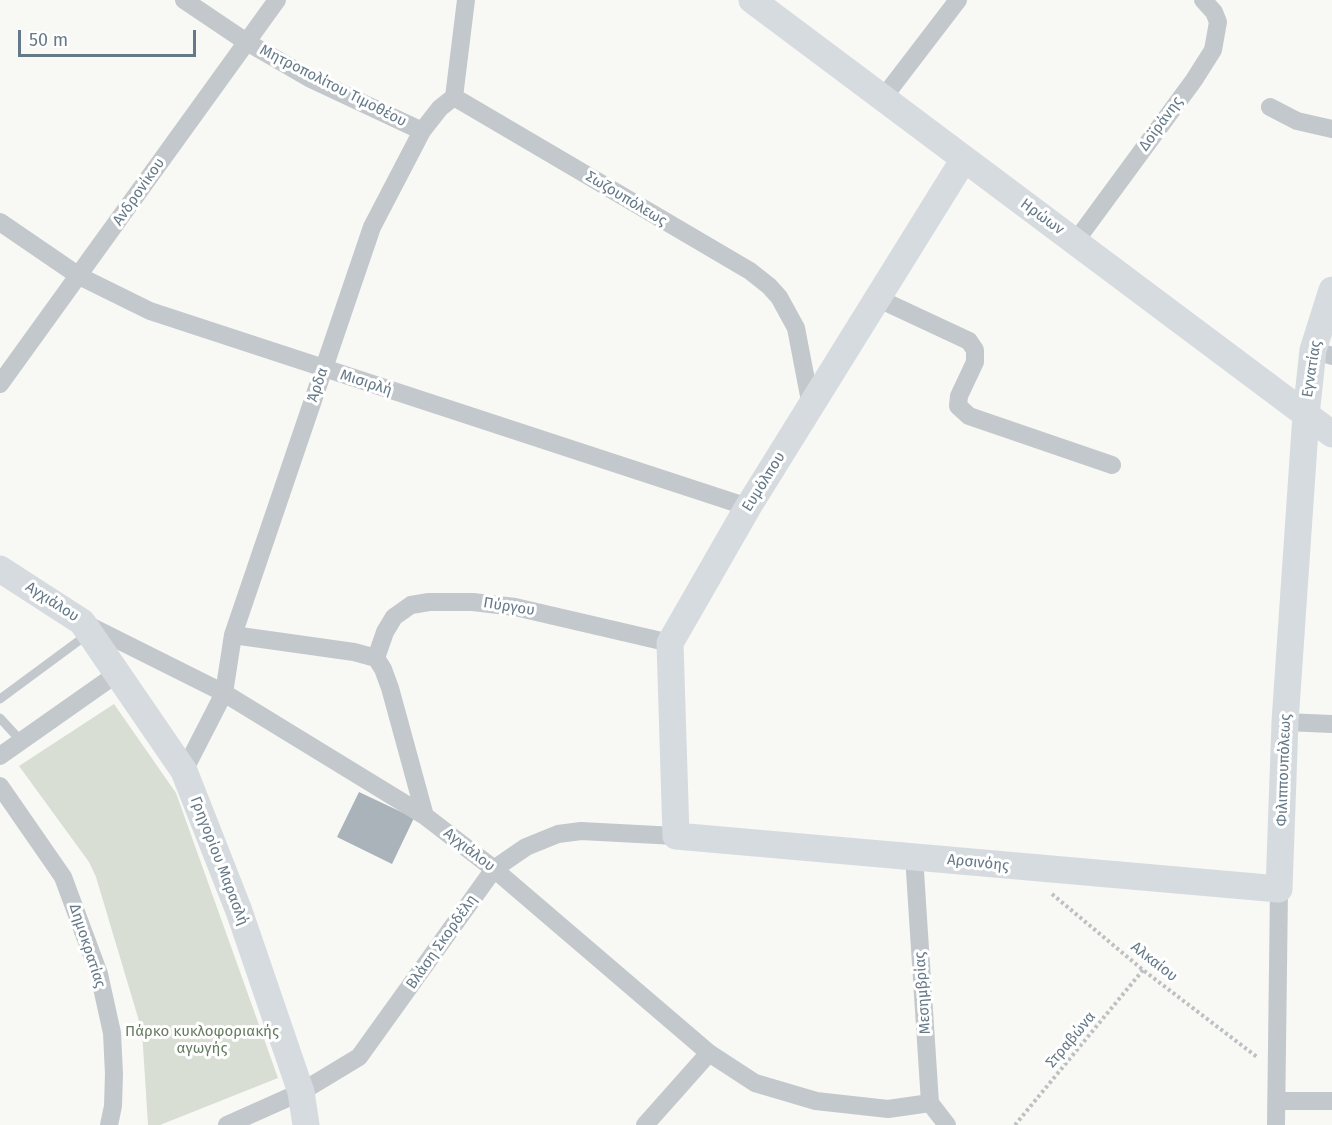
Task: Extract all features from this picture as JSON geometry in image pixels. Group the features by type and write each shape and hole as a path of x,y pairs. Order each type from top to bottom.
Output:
{"street":[{"name":"Μητροπολίτου Τιμοθέου","path":"184,0 245,42 309,78 422,130"},
{"name":"Ανδρονίκου","path":"0,384 245,42 278,0"},
{"path":"454,97 466,0"},
{"name":"Ηρώων","path":"752,0 1332,434"},
{"path":"883,98 958,0"},
{"name":"Δοϊράνης","path":"1075,242 1194,80 1213,50 1218,22 1214,12 1203,0"},
{"name":"Άρδα","path":"184,771 224,693 232,635 372,227 422,130 440,108 454,97"},
{"name":"Σωζουπόλεως","path":"454,97 750,271 769,286 779,297 796,328 811,406"},
{"path":"1270,107 1297,121 1332,129"},
{"name":"Ευμόλπου","path":"670,643 748,507 964,159"},
{"name":"Μισιρλή","path":"0,222 79,276 150,311 748,507"},
{"name":"Εγνατίας","path":"1306,415 1322,353 1332,290"},
{"path":"879,299 969,341 975,350 975,362 959,396 958,406 969,416 1112,465"},
{"name":"Φιλιππουπόλεως","path":"1276,1125 1285,722 1306,415"},
{"name":"Αγχιάλου","path":"0,569 86,627 224,693 425,816 494,869 709,1053 755,1083 816,1101 888,1109 930,1102"},
{"name":"Πύργου","path":"376,658 385,632 394,616 411,605 429,602 473,602 515,607 670,643"},
{"name":"Γρηγορίου Μαρασλή","path":"86,627 184,771 239,911 301,1092 306,1125"},
{"path":"232,635 354,652 376,658 390,688 425,816"},
{"path":"670,643 676,836"},
{"path":"0,756 118,673"},
{"path":"1285,722 1332,724"},
{"name":"Δημοκρατίας","path":"0,786 63,878 99,974 112,1033 113,1106 109,1125"},
{"name":"Βλάση Σκορδέλη","path":"227,1125 301,1092 349,1064 363,1053 494,869 526,847 558,834 607,831 676,836"},
{"name":"Αρσινόης","path":"676,836 1280,889"},
{"name":"Μεσημβρίας","path":"914,856 930,1102"},
{"path":"645,1125 709,1053"},
{"path":"1277,1101 1332,1101"},
{"path":"930,1102 947,1125"}],"lane":[{"path":"0,699 86,627"},
{"path":"0,718 22,742"}],"path":[{"name":"Αλκαίου","path":"1019,867 1143,970 1277,1073"},
{"name":"Στραβώνα","path":"1015,1125 1143,970"}],"green space":[{"name":"Πάρκο κυκλοφοριακής αγωγής","path":"114,704 176,793 278,1078 160,1125 148,1125 142,1031 96,877 89,862 19,766"}],"building":[{"path":"359,792 414,818 392,864 337,837"}]}
